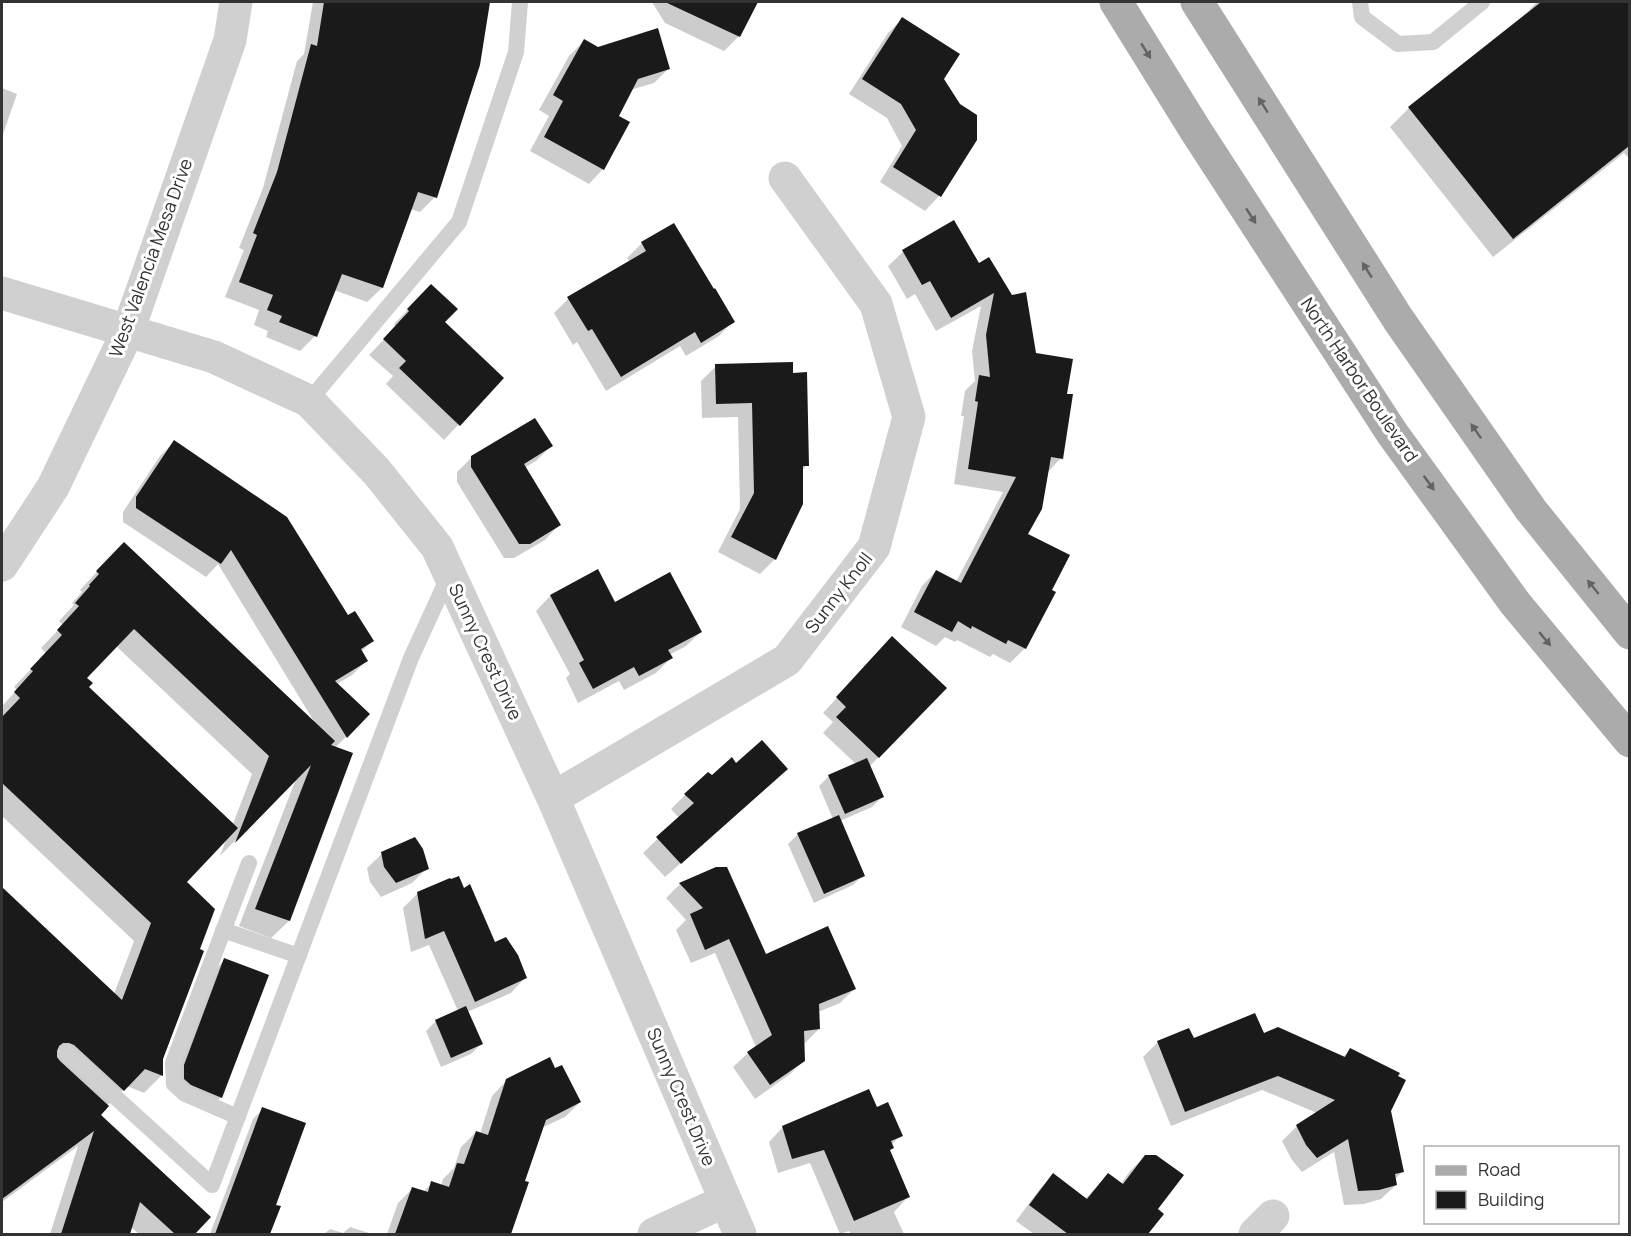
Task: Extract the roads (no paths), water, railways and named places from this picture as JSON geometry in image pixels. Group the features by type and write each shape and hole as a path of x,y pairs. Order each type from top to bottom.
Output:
{"main road":[{"name":"North Harbor Boulevard","path":"1116,2 1196,131 1392,433 1515,603 1629,741"},
{"path":"1197,2 1398,319 1531,510 1629,633"}],"street":[{"name":"West Valencia Mesa Drive","path":"2,565 53,487 128,331 230,40 236,2"},
{"name":"Sunny Knoll","path":"554,798 787,660 874,547 909,417 876,304 785,178"},
{"name":"Sunny Crest Drive","path":"2,293 214,357 309,401 377,472 437,547 554,798 740,1234"},
{"path":"654,1234 725,1201"}],"lane":[{"path":"309,401 459,222 516,52 520,2"},
{"path":"1360,2 1362,17 1398,44 1433,42 1482,2"},
{"path":"66,1053 212,1185 411,658 450,574"},
{"path":"238,1117 186,1094 174,1084 173,1063 249,862"},
{"path":"223,930 299,956"}]}
